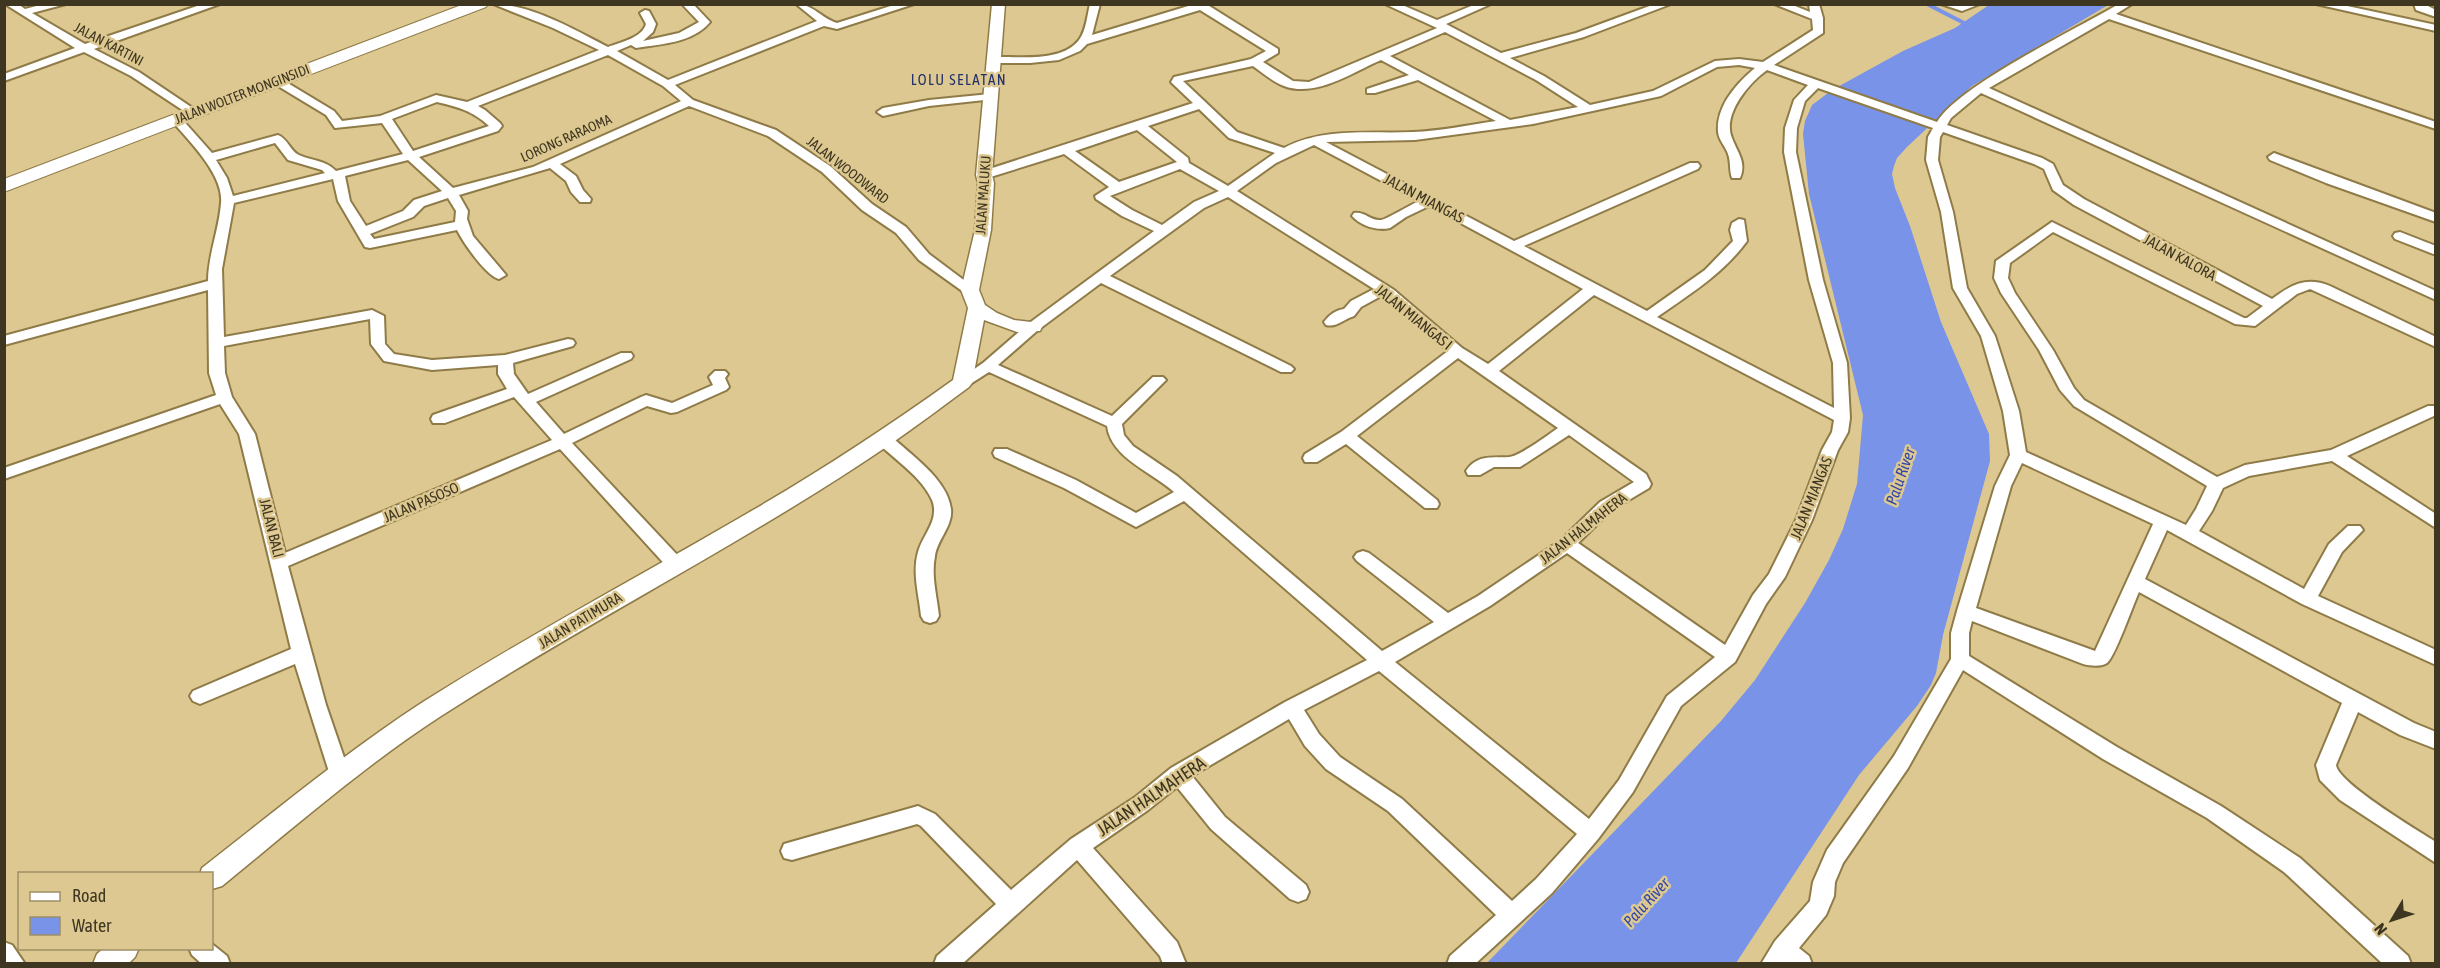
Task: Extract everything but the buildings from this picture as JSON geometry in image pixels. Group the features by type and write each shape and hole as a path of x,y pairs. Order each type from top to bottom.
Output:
{"highway":[{"name":"JALAN WOLTER MONGINSIDI","path":"4,186 480,4"}],"main road":[{"name":"JALAN MALUKU","path":"970,290 983,230 986,183 984,175 999,4"},
{"path":"962,383 977,308 970,290"},
{"path":"977,308 1004,324 1021,328 1033,327"},
{"name":"JALAN PATIMURA","path":"213,876 340,775 430,710 884,439 962,383"},
{"path":"107,963 123,950"}],"street":[{"path":"24,12 61,4"},
{"path":"4,78 215,4"},
{"name":"JALAN WOODWARD","path":"498,4 557,26 610,51 667,84 689,102 771,133 826,169 867,207 901,230 924,257 970,290"},
{"path":"468,106 610,51 685,34 701,27 705,22 687,4"},
{"path":"801,4 824,22 837,26 909,4"},
{"path":"1085,41 1095,4"},
{"path":"1390,4 1441,27 1540,78 1587,108"},
{"path":"1255,62 1281,79 1300,87 1381,56 1486,4"},
{"path":"1500,57 1580,35 1666,4"},
{"path":"1779,4 1818,18"},
{"path":"1736,175 1735,156 1724,133 1727,112 1739,89 1748,78 1819,31 1814,4"},
{"path":"1948,5 1965,8 1975,4"},
{"path":"1801,963 1778,956 1818,908 1823,896 1824,882 1834,857 1900,762 1960,658 1960,633 1966,610 2003,486 2018,454 2011,411 1988,336 1960,288 1947,212 1932,160 1934,137 1938,124 1981,89 2127,4"},
{"path":"2321,4 2436,28"},
{"path":"2350,4 2436,23"},
{"path":"2419,4 2420,8 2436,14"},
{"path":"994,60 1060,57 1075,51 1085,41 1201,5 1274,51 1255,62 1178,79 1177,82 1233,135 1286,153"},
{"name":"JALAN KARTINI","path":"9,7 24,12 135,74 194,112"},
{"path":"610,51 617,45 640,38 650,31 651,20 645,13"},
{"path":"2108,15 2436,126"},
{"path":"667,84 824,22"},
{"path":"1381,56 1508,123"},
{"path":"962,383 988,366 1033,327 1163,230 1199,205 1228,192 1300,145 1329,137 1415,136 1597,108 1657,94 1715,64 1739,62 1765,66 1821,85"},
{"path":"1371,91 1418,76"},
{"path":"228,201 410,156 496,126 481,112 468,106 436,98 384,118 339,125 330,113 277,81"},
{"path":"1821,85 1800,100 1791,128 1790,153 1816,280 1840,363 1842,418"},
{"name":"JALAN KALORA","path":"1821,85 1938,124 2049,167 2053,172 2052,178 2057,187 2079,202 2274,306"},
{"path":"1981,89 2436,296"},
{"path":"883,112 929,103 990,97"},
{"name":"LORONG RARAOMA","path":"363,232 408,214 422,201 510,178 551,163 689,102"},
{"path":"984,175 1202,104"},
{"path":"384,118 410,156 452,194 462,211 459,217 469,239 499,275"},
{"name":"JALAN BALI","path":"176,119 217,169 228,201 215,269 217,374 224,397 247,434 301,653 340,775"},
{"name":"JALAN MIANGAS I","path":"1139,125 1184,161 1182,164 1258,209 1389,293 1458,351 1489,370 1568,429 1597,447"},
{"path":"209,158 278,139 292,157 326,167 335,175 343,187 344,201 372,245 461,225"},
{"name":"JALAN MIANGAS","path":"1318,141 1592,289 1842,418 1840,432 1830,450 1804,520 1776,577 1759,600 1728,657 1674,701 1626,786 1591,833 1544,886 1458,963"},
{"path":"1066,150 1118,187"},
{"path":"2274,157 2436,218"},
{"path":"551,163 572,179 577,192 585,199"},
{"path":"1163,230 1127,213 1101,196 1118,187 1182,164"},
{"path":"1513,246 1694,166"},
{"path":"1359,216 1367,222 1385,225 1401,214 1430,201"},
{"path":"1648,317 1717,266 1736,248 1740,241 1737,230 1739,222"},
{"path":"2216,484 2079,403 2068,390 2046,350 2007,293 2001,278 2003,261 2052,226 2240,321 2250,323 2294,290 2305,285 2313,285 2436,343"},
{"path":"2400,236 2436,251"},
{"path":"1100,277 1286,369"},
{"path":"4,341 217,283"},
{"path":"1489,370 1592,289"},
{"path":"1330,322 1341,314 1349,313 1356,304 1383,290"},
{"path":"218,344 372,314 377,316 378,344 389,357 432,365 503,360 568,343"},
{"path":"1311,458 1347,436 1458,351"},
{"path":"440,419 520,396 626,356"},
{"path":"503,360 506,374 520,396 676,565"},
{"path":"988,366 1114,423"},
{"name":"JALAN PASOSO","path":"280,562 562,442 646,400 671,408 677,407 721,387 717,377 720,374"},
{"path":"1114,423 1158,380"},
{"path":"4,474 224,397"},
{"path":"2189,533 2204,511 2216,484 2245,471 2335,455 2435,410"},
{"path":"1114,423 1116,436 1127,450 1185,493 1489,752 1591,833"},
{"path":"1474,471 1492,461 1514,463 1568,429"},
{"path":"1347,436 1431,504"},
{"path":"884,439 934,489 942,504 942,524 927,550 925,562 930,616"},
{"name":"JALAN HALMAHERA","path":"945,963 1010,903 1078,846 1141,804 1178,774 1292,707 1381,661 1484,601 1568,544 1606,506 1643,484 1640,478 1597,447"},
{"path":"1000,453 1070,484 1129,520 1136,521 1185,493"},
{"path":"2018,454 2189,533 2308,599 2436,658"},
{"path":"2335,455 2436,522"},
{"path":"1966,610 2090,659 2100,658 2105,652 2117,619 2163,521"},
{"path":"2308,599 2336,548 2354,530"},
{"path":"1568,544 1728,657"},
{"path":"1363,557 1447,622"},
{"path":"2135,582 2436,741"},
{"path":"200,696 301,653"},
{"path":"1960,658 2110,753 2214,812 2292,865 2400,963"},
{"path":"2353,699 2326,765 2327,774 2348,794 2436,854"},
{"path":"1292,707 1312,740 1333,763 1395,805 1512,915"},
{"path":"1178,774 1218,823 1298,892"},
{"path":"792,850 918,815 928,820 1010,903"},
{"path":"1078,846 1175,959"},
{"path":"203,950 219,963"},
{"path":"4,952 14,963"}],"water":[{"name":"Palu River","path":"1989,5 2108,5 1972,86 1907,147 1897,158 1894,166 1892,174 1895,188 1910,226 1941,322 1989,434 1990,461 1931,685 1917,706 1859,775 1736,963 1486,964 1721,721 1755,680 1805,603 1829,560 1843,529 1857,484 1863,415 1809,194 1803,134 1805,121 1812,105 1832,90 1903,51 1955,28"}],"waterway":[{"path":"1927,4 1968,25"}],"district":[{"name":"LOLU SELATAN","path":"959,79"}]}
